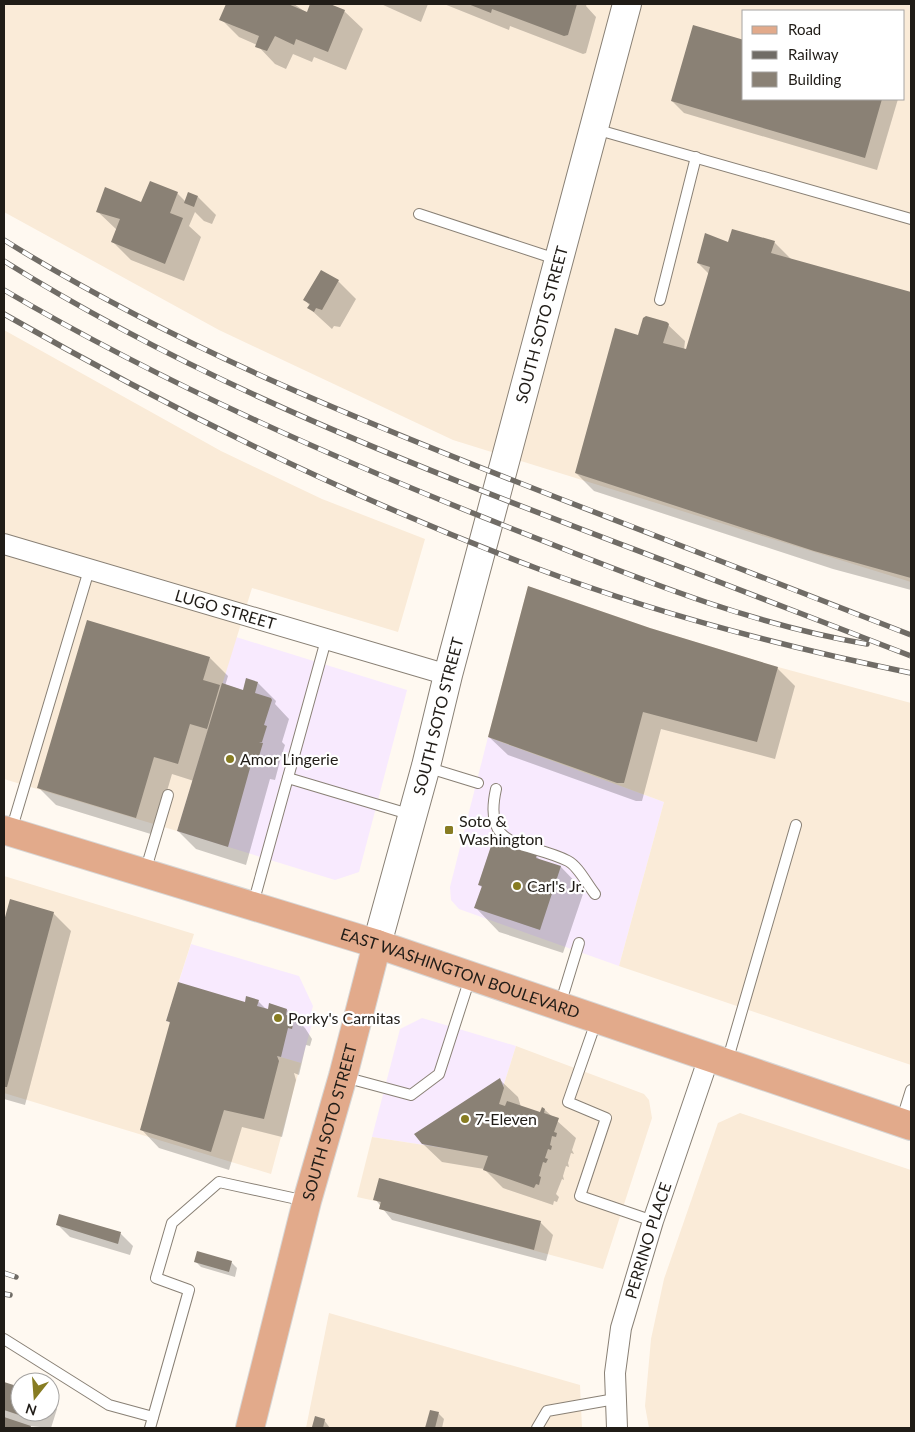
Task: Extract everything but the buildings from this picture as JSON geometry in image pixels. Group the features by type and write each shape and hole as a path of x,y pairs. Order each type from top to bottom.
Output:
{"main road":[{"name":"SOUTH SOTO STREET","path":"250,1428 307,1201 343,1076 376,944 426,766 448,675 627,4"},
{"name":"EAST WASHINGTON BOULEVARD","path":"7,831 376,944 906,1124"}],"street":[{"name":"LUGO STREET","path":"4,544 448,675"},
{"name":"PERRINO PLACE","path":"617,1428 615,1373 620,1336 654,1221 718,1060"}],"lane":[{"path":"594,129 911,219"},
{"path":"660,300 696,157"},
{"path":"419,214 560,260"},
{"path":"7,831 89,570"},
{"path":"252,905 326,640"},
{"path":"426,766 478,783"},
{"path":"288,778 412,815"},
{"path":"496,789 493,803 495,828 505,838 570,862 594,894"},
{"path":"145,873 168,795"},
{"path":"718,1060 796,825"},
{"path":"560,1006 579,943"},
{"path":"343,1076 411,1096 439,1074 470,976"},
{"path":"597,1019 568,1102 606,1118 580,1196 654,1221"},
{"path":"906,1124 911,1090"},
{"path":"150,1428 189,1290 156,1278 172,1222 219,1182 307,1201"},
{"path":"4,1339 109,1405 153,1417"},
{"path":"537,1428 547,1411 615,1399"}],"shaded area":[{"path":"4,4 911,4 911,582 453,440 219,330 4,212"},
{"path":"4,330 221,451 322,499 425,539 398,632 252,588 177,831 4,779"},
{"path":"528,586 650,628 778,667 911,703 911,1065 619,966 664,802 488,737"},
{"path":"236,637 407,690 359,872 335,880 177,831"},
{"path":"488,737 664,802 619,966 459,909 451,900 450,887"},
{"path":"4,876 194,934 166,1021 199,1030 199,1033 301,1063 271,1174 4,1093"},
{"path":"191,944 299,976 313,1006 309,1021 312,1024 301,1063 198,1033 166,1021"},
{"path":"422,1018 516,1046 482,1154 372,1137 400,1029"},
{"path":"516,1046 644,1094 649,1100 652,1118 603,1269 379,1209 380,1202 357,1197 372,1137 482,1154"},
{"path":"740,1113 911,1170 911,1428 649,1428 645,1406 651,1339 664,1279 718,1123"},
{"path":"329,1313 580,1385 582,1428 306,1428"}],"railway":[{"path":"4,240 70,279 137,315 205,350 275,382 416,442 911,635"},
{"path":"4,261 83,308 163,351 329,428 499,497 911,656"},
{"path":"4,290 66,325 194,391 259,422 390,479 692,598 779,624 867,644"},
{"path":"4,314 133,385 265,452 399,513 467,541 582,585 675,615 816,652 911,673"},
{"path":"4,1273 16,1277"},
{"path":"4,1294 10,1295"}],"place":[{"name":"Amor Lingerie","path":"230,759"},
{"name":"Soto & Washington","path":"449,830"},
{"name":"Carl's Jr.","path":"517,886"},
{"name":"Porky's Carnitas","path":"278,1018"},
{"name":"7-Eleven","path":"465,1119"}]}
